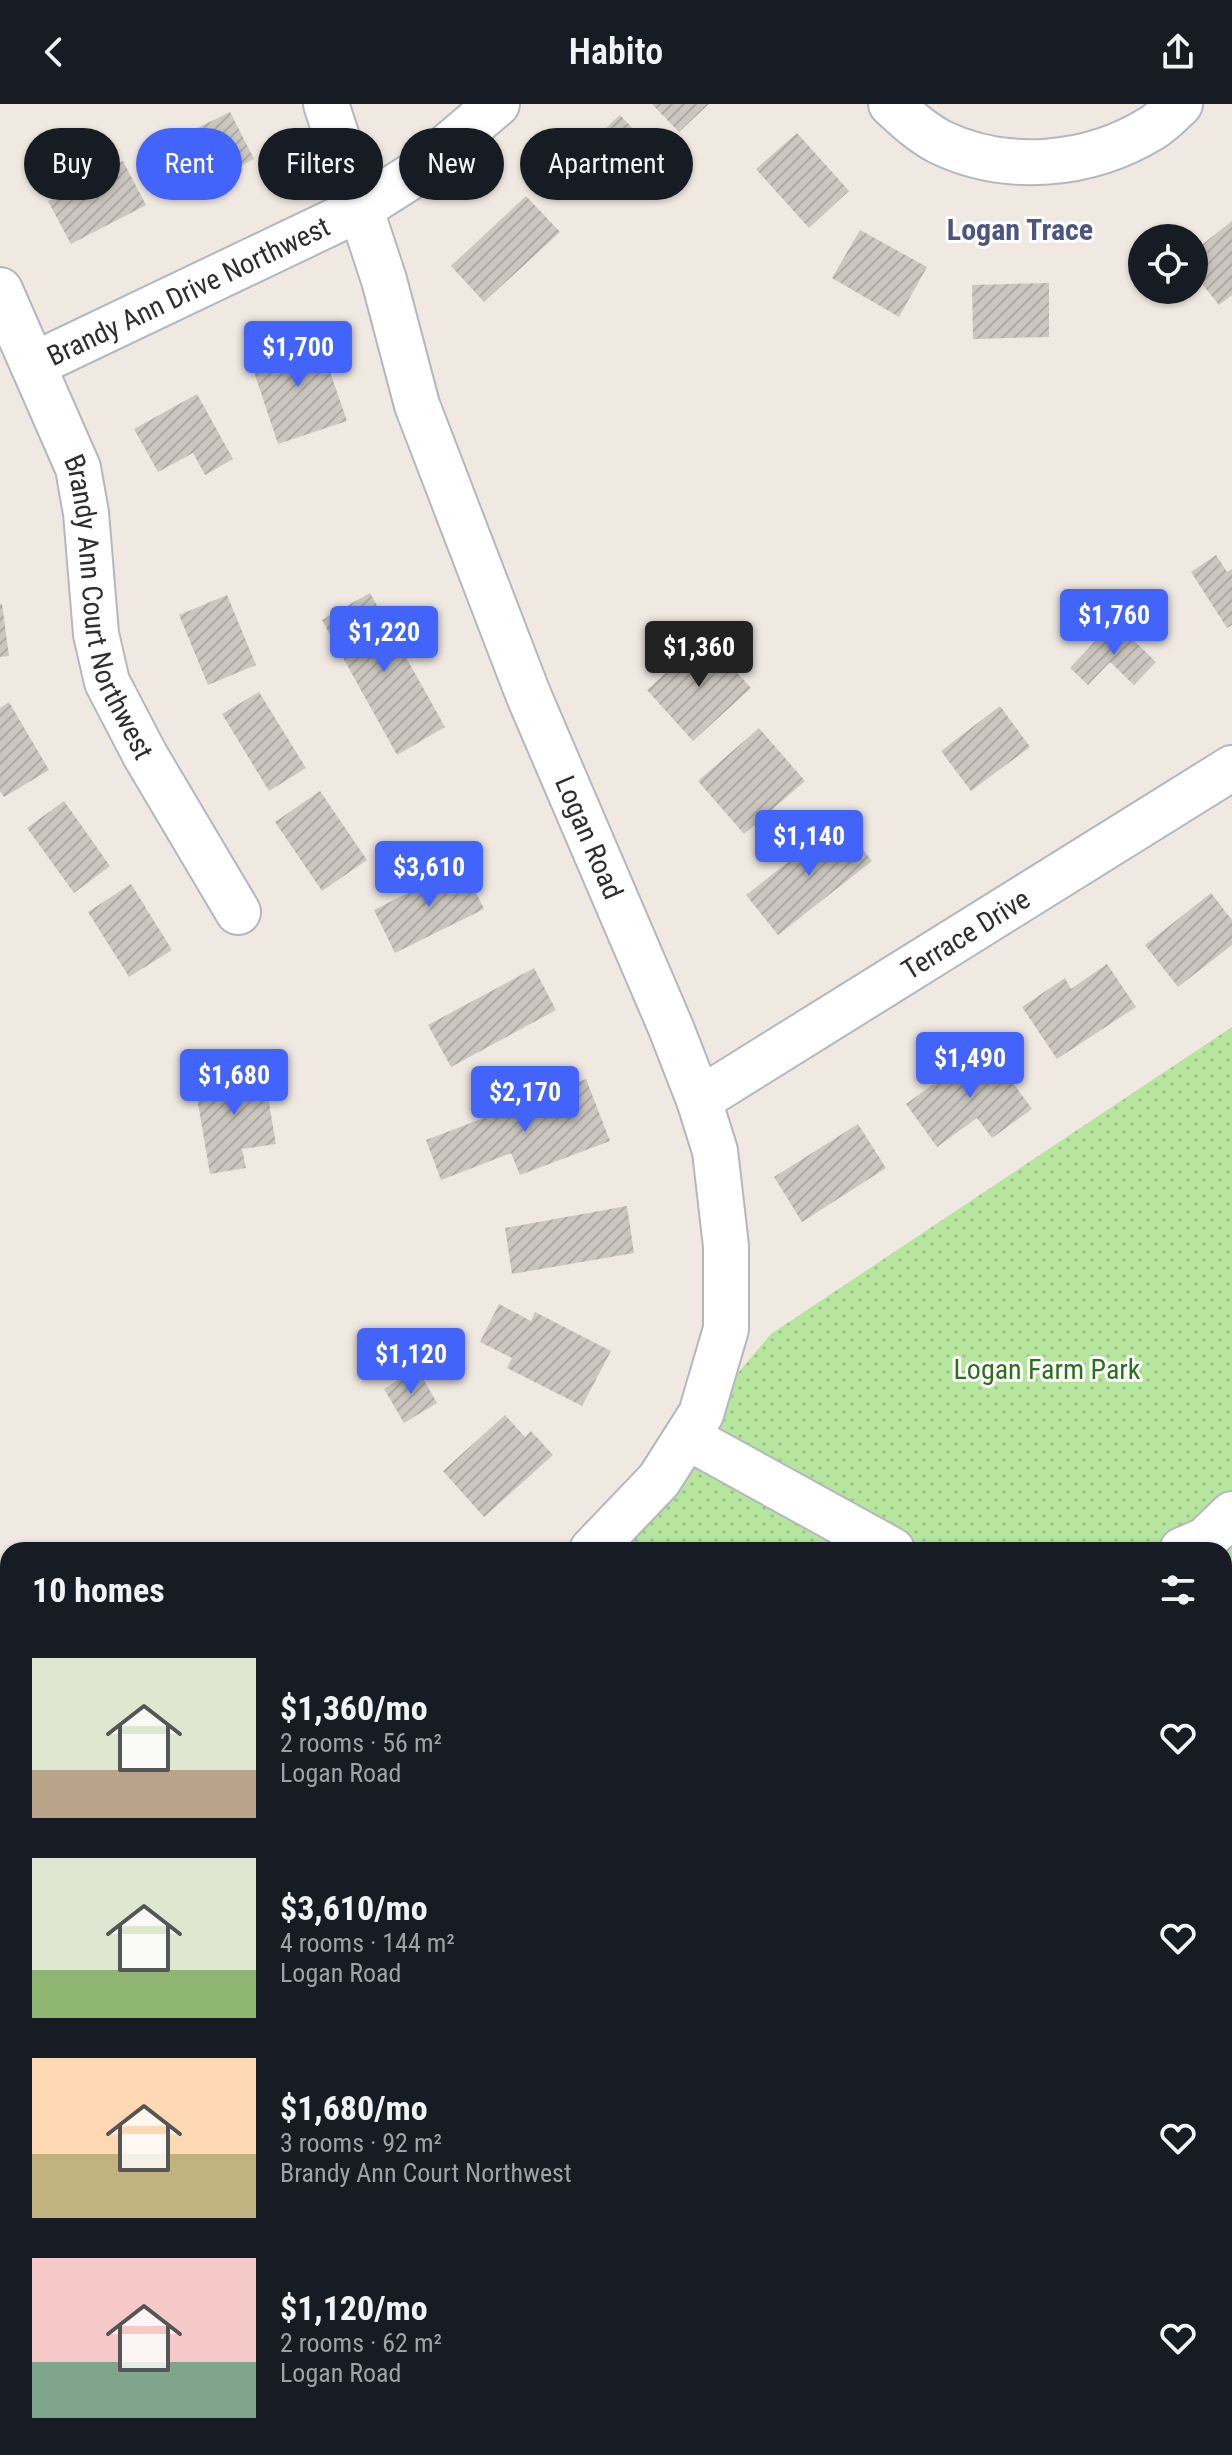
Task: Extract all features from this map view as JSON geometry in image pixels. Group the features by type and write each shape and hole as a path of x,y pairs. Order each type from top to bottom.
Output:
{"street":[{"name":"Logan Road","path":"326,104 384,280 417,405 528,694 671,1028 715,1151 724,1230 726,1329 701,1414 659,1480 600,1542"},
{"name":"Brandy Ann Drive Northwest","path":"33,365 360,209 415,174 497,104"},
{"path":"891,104 914,124 949,145 1002,161 1039,163 1071,160 1105,150 1152,128 1180,104"},
{"name":"Brandy Ann Court Northwest","path":"0,290 78,468 86,513 96,634 107,682 145,755 238,912"},
{"name":"Terrace Drive","path":"699,1100 1232,768"},
{"path":"687,1437 877,1542"},
{"path":"1200,1542 1232,1514"}],"green space":[{"name":"Logan Farm Park","path":"1232,1027 1232,1542 595,1542 771,1334"}],"building":[{"path":"652,104 709,104 683,128 675,128"},
{"path":"230,112 238,128 197,128"},
{"path":"620,115 632,128 606,128"},
{"path":"797,133 849,191 809,228 756,169"},
{"path":"242,136 254,159 242,165"},
{"path":"123,161 136,186 136,200 143,200 146,205 71,244 48,201 120,200 120,163"},
{"path":"522,200 530,200 560,232 484,302 451,266"},
{"path":"1232,221 1232,295 1219,305 1208,291 1208,240"},
{"path":"860,230 927,267 899,317 832,278"},
{"path":"1049,283 1049,337 973,339 972,285"},
{"path":"317,334 347,421 278,444 249,357"},
{"path":"197,394 233,459 205,475 193,453 158,472 134,429"},
{"path":"1216,555 1227,572 1232,569 1232,625 1227,628 1191,572"},
{"path":"370,593 445,727 397,755 322,620"},
{"path":"227,595 256,665 208,685 179,615"},
{"path":"0,604 9,656 0,657"},
{"path":"1114,621 1156,662 1134,685 1110,662 1088,685 1070,668"},
{"path":"705,637 751,688 693,741 647,690"},
{"path":"259,692 306,768 269,791 222,714"},
{"path":"9,702 49,770 4,797 0,791 0,708"},
{"path":"1000,706 1030,747 971,791 941,751"},
{"path":"759,728 805,781 744,834 698,781"},
{"path":"320,791 367,860 322,891 275,822"},
{"path":"64,801 110,866 74,893 27,828"},
{"path":"841,821 872,861 778,935 746,895"},
{"path":"463,865 484,909 395,953 374,910"},
{"path":"131,884 172,950 129,977 88,912"},
{"path":"1211,893 1232,920 1232,945 1178,987 1145,945"},
{"path":"1107,964 1136,1007 1057,1059 1022,1007 1065,978 1071,989"},
{"path":"534,968 556,1010 451,1067 428,1025"},
{"path":"986,1046 1032,1109 992,1138 977,1118 937,1147 906,1104"},
{"path":"263,1068 276,1144 242,1149 246,1168 210,1174 194,1080"},
{"path":"586,1079 610,1141 520,1175 511,1153 441,1180 426,1140"},
{"path":"858,1124 886,1168 802,1222 774,1177"},
{"path":"627,1206 634,1253 512,1274 505,1228"},
{"path":"499,1304 531,1321 535,1312 611,1351 582,1406 507,1368 512,1358 480,1342"},
{"path":"417,1368 437,1403 404,1423 384,1389"},
{"path":"505,1415 525,1437 531,1431 553,1455 484,1517 443,1471"}],"district":[{"name":"Logan Trace","path":"1020,229"}]}
